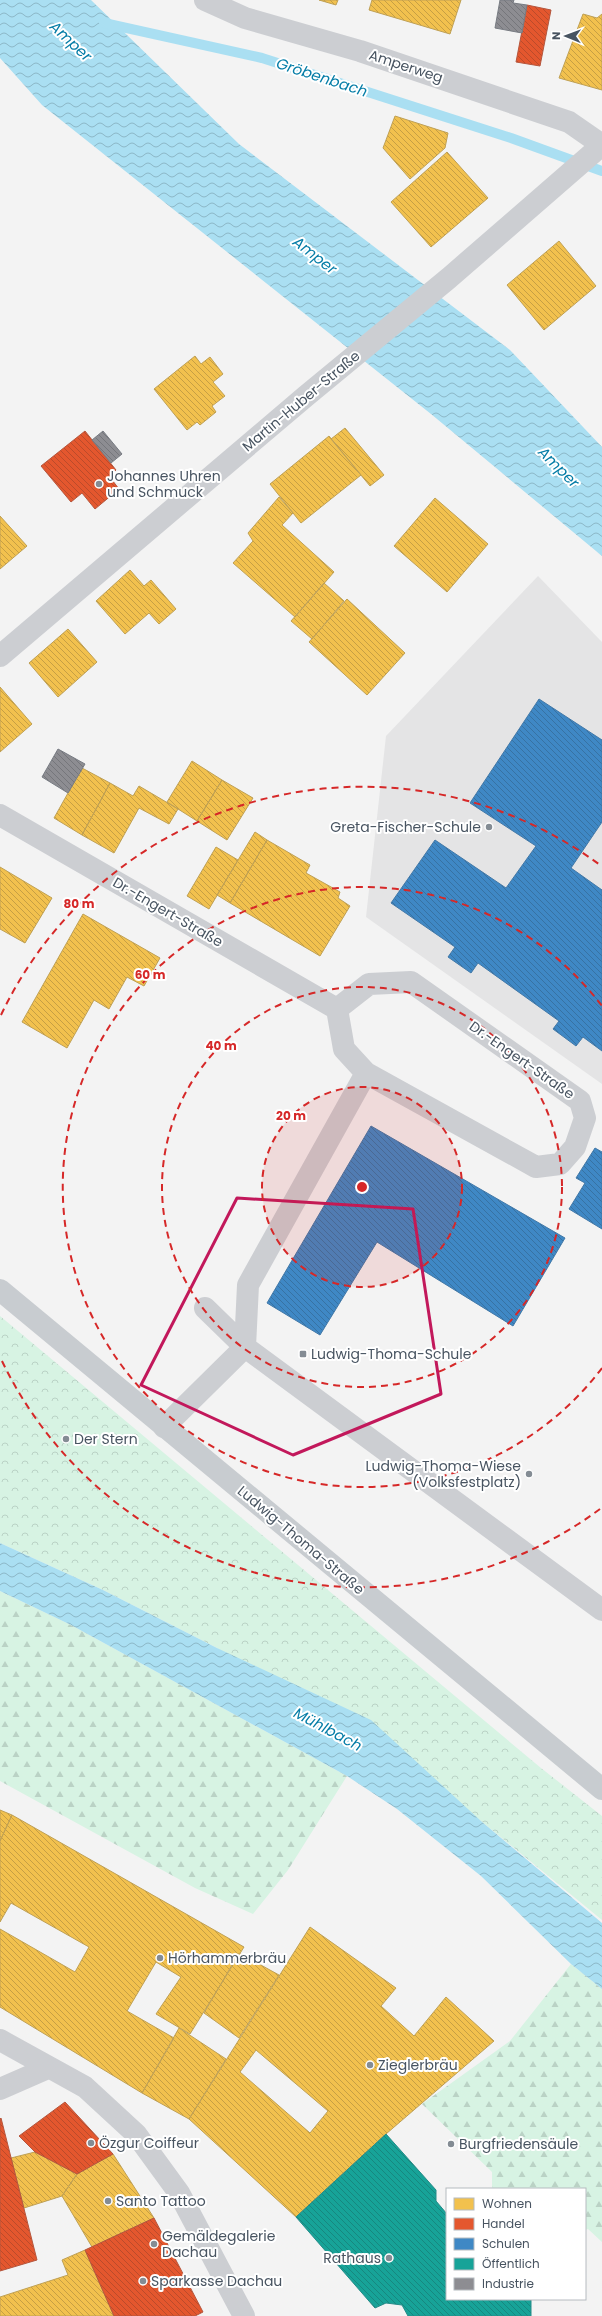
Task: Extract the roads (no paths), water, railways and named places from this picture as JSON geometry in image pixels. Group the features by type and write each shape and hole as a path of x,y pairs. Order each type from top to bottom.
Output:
{"main road":[{"name":"Ludwig-Thoma-Straße","path":"0,1290 602,1789"}],"street":[{"name":"Amperweg","path":"205,0 245,18 367,53 562,119 569,122 602,145"},
{"name":"Martin-Huber-Straße","path":"0,656 448,278 602,145"},
{"name":"Dr.-Engert-Straße","path":"0,815 337,1009"},
{"name":"Dr.-Engert-Straße","path":"411,982 580,1101 585,1118 575,1146 560,1164 536,1167 366,1073 344,1049 337,1009 369,984 411,982"},
{"path":"164,1427 245,1346 248,1285 366,1073"},
{"path":"205,1308 245,1346 602,1610"},
{"path":"0,2040 48,2068 85,2087 136,2134 179,2194 244,2316"},
{"path":"0,2089 48,2068"}],"water":[{"name":"Amper","path":"0,0 91,0 239,144 510,350 602,447 602,556 431,414 42,105 0,58"},
{"name":"Mühlbach","path":"0,1543 103,1590 217,1648 371,1720 481,1821 602,1923 602,1989 571,1964 481,1876 397,1809 347,1776 71,1625 0,1591"}],"waterway":[{"name":"Gröbenbach","path":"104,23 262,58 511,138 602,171"}],"place":[{"name":"Johannes Uhren und Schmuck","path":"99,484"},
{"name":"Greta-Fischer-Schule","path":"489,827"},
{"name":"Ludwig-Thoma-Schule","path":"303,1354"},
{"name":"Der Stern","path":"66,1439"},
{"name":"Ludwig-Thoma-Wiese (Volksfestplatz)","path":"529,1474"},
{"name":"Hörhammerbräu","path":"160,1958"},
{"name":"Zieglerbräu","path":"370,2065"},
{"name":"Özgur Coiffeur","path":"91,2143"},
{"name":"Burgfriedensäule","path":"451,2144"},
{"name":"Santo Tattoo","path":"108,2201"},
{"name":"Gemäldegalerie Dachau","path":"154,2244"},
{"name":"Rathaus","path":"389,2258"},
{"name":"Sparkasse Dachau","path":"143,2281"}]}
